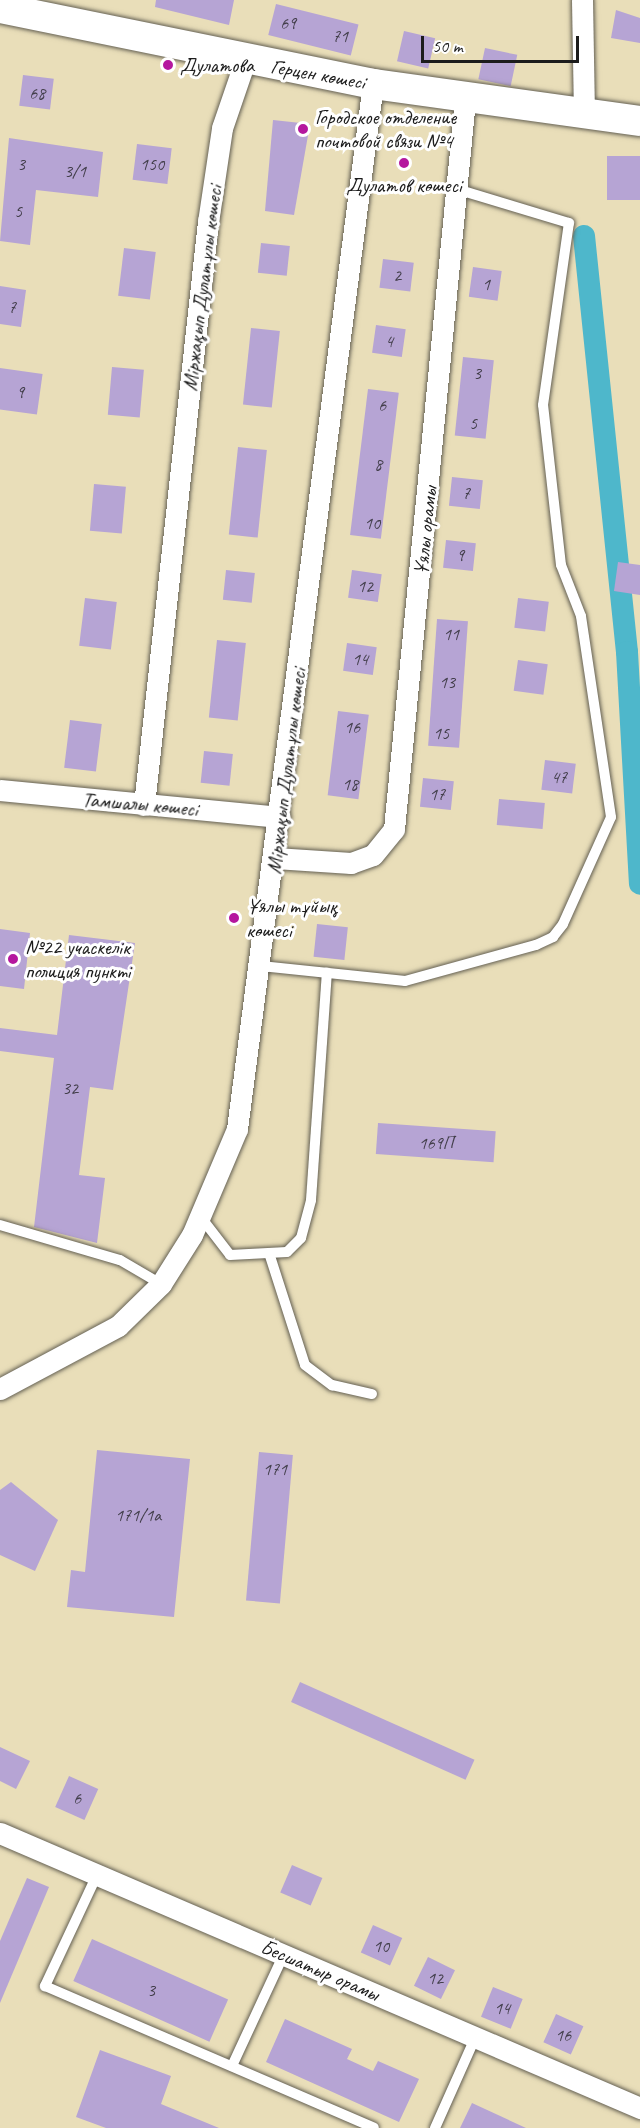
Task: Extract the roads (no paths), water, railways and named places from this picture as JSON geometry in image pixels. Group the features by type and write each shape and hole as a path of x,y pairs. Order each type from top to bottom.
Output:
{"street":[{"path":"582,0 584,116"},
{"name":"Герцен көшесі","path":"1,15 465,100 640,121"},
{"name":"Міржақып Дулатұлы көшесі","path":"144,805 208,222 222,128 245,61"},
{"name":"Міржақып Дулатұлы көшесі","path":"0,1389 118,1326 161,1284 200,1216 237,1130 261,966 373,84"},
{"name":"Ұялы орамы","path":"274,858 351,863 373,855 394,829 460,190 465,100"},
{"name":"Тамшалы көшесі","path":"0,790 280,817"},
{"name":"Бесшатыр орамы","path":"0,1833 640,2108"}],"lane":[{"path":"261,966 405,981 553,937 611,817 581,616 561,565 543,405 568,223 460,190"},
{"path":"200,1216 230,1255 270,1256 286,1252 308,1222 327,973"},
{"path":"0,1225 120,1260 161,1284"},
{"path":"270,1256 305,1365 332,1385 372,1394"},
{"path":"97,1875 45,1986 374,2128"},
{"path":"232,2067 284,1954"},
{"path":"435,2128 476,2036"}],"waterway":[{"path":"584,236 627,652 640,884"}],"place":[{"name":"Дулатова","path":"168,65"},
{"name":"Городское отделение почтовой связи №4","path":"303,129"},
{"name":"Дулатов көшесі","path":"404,163"},
{"name":"Ұялы тұйық көшесі","path":"234,918"},
{"name":"№22 учаскелік полиция пункті","path":"13,959"}]}
